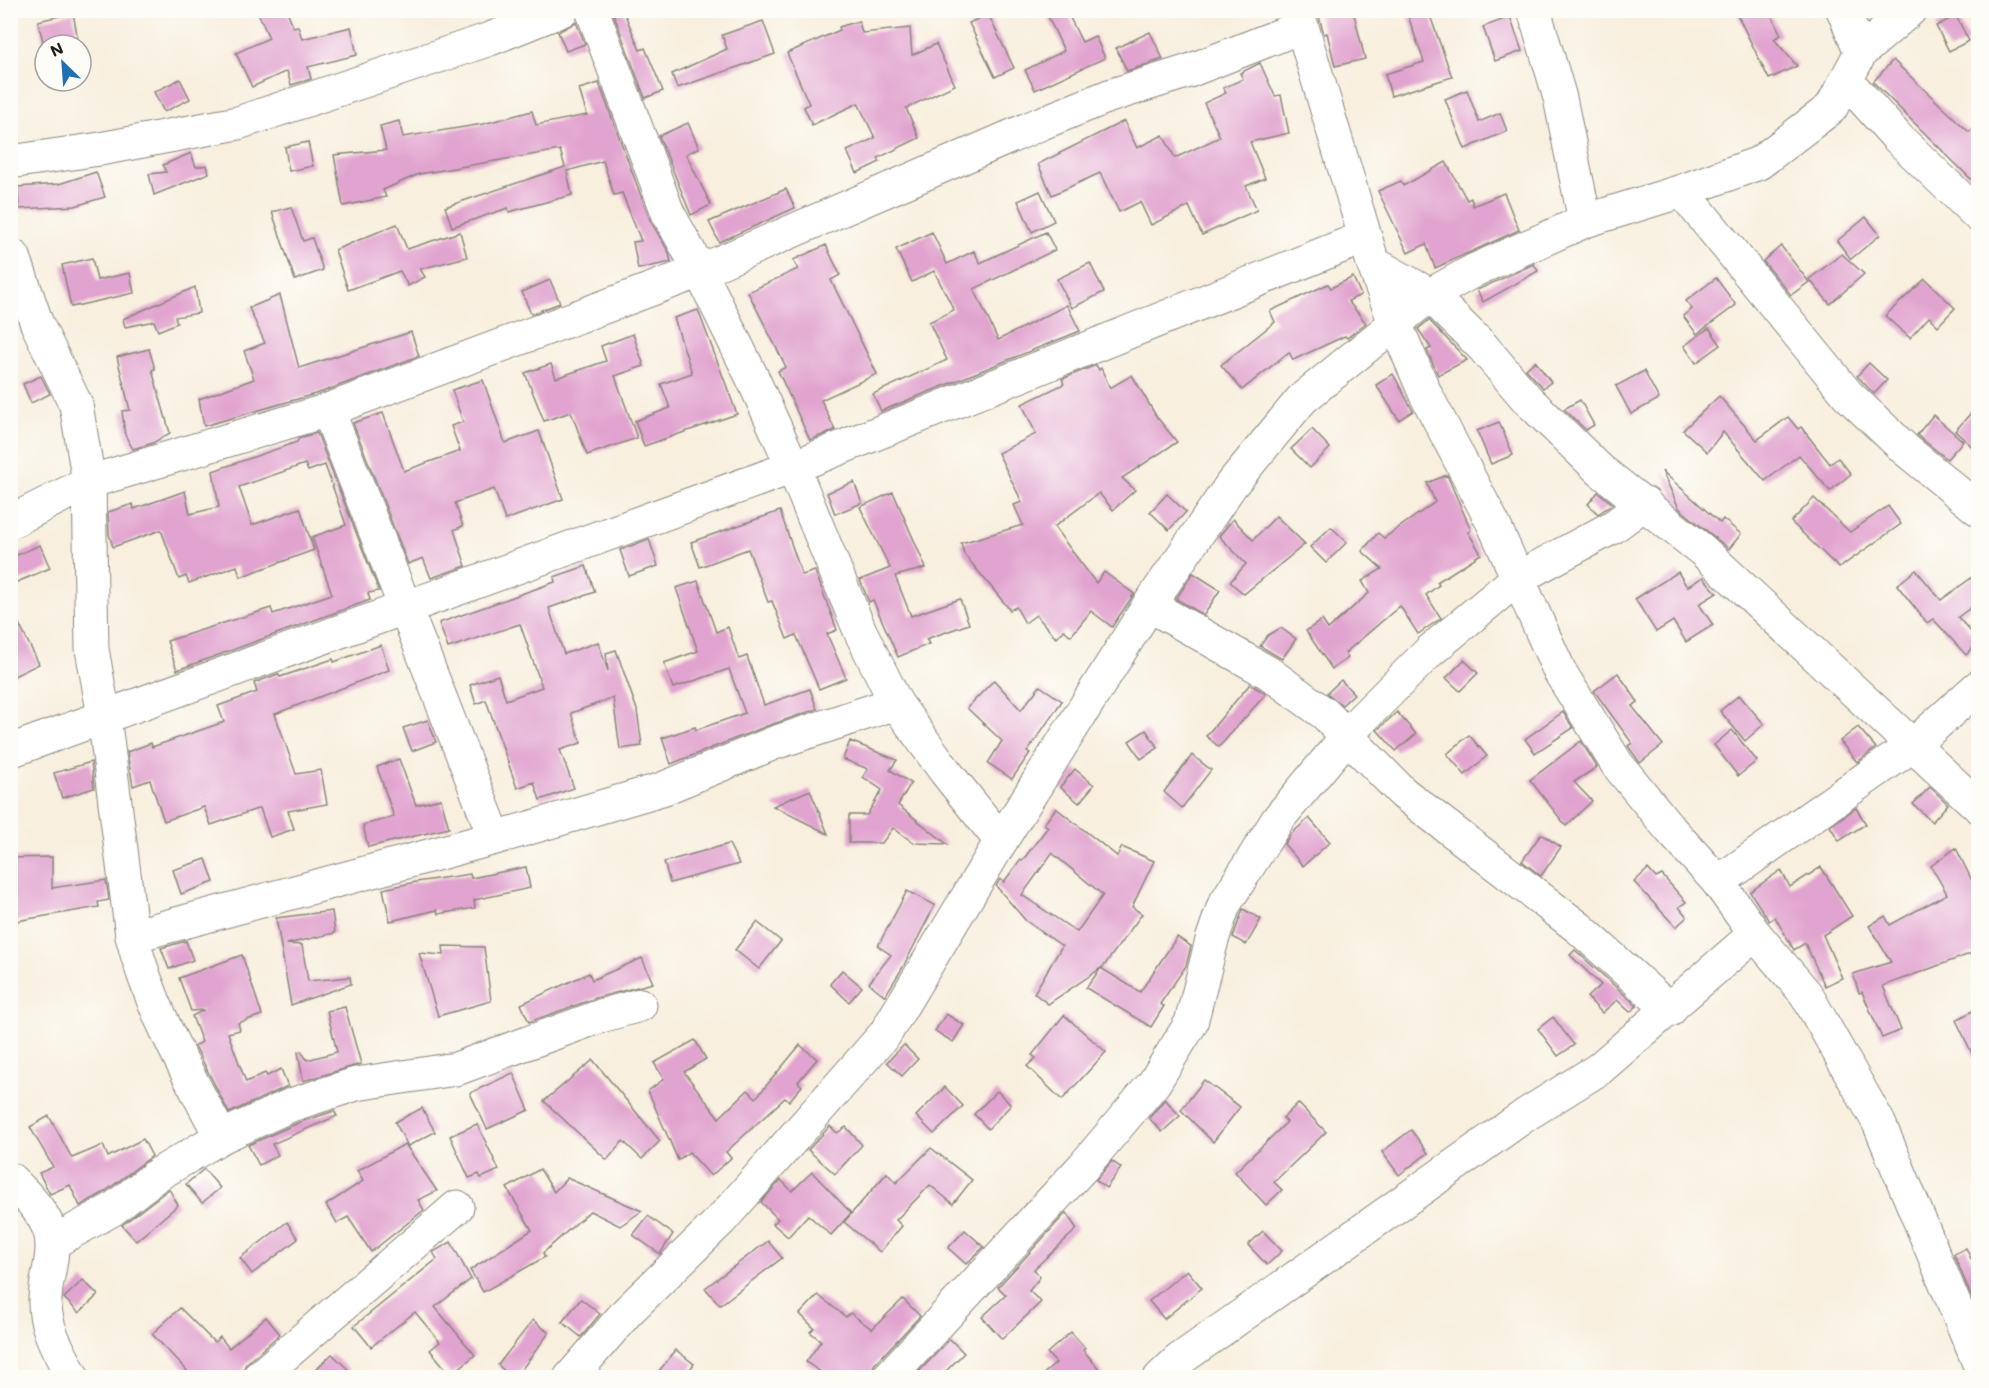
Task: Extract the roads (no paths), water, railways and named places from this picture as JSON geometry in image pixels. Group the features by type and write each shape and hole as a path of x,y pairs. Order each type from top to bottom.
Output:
{"street":[{"path":"10,162 100,149 238,123 490,39 562,10"},
{"path":"592,10 668,213 700,271 793,467 860,631 896,703 945,771 1002,841"},
{"path":"1534,10 1560,98 1585,221"},
{"path":"1843,10 1854,67 1896,136 1978,215"},
{"path":"570,1377 627,1312 720,1220 885,1034 1149,605 1232,485 1302,399 1430,295 1475,270 1585,221 1682,192 1760,163 1831,108 1854,67 1910,10"},
{"path":"10,522 89,482 328,410 700,271 1042,123 1109,96 1189,71 1299,19 1369,250 1395,323 1425,393 1494,525 1560,672 1617,764 1670,829 1718,882 1755,934 1806,994 1879,1123 1978,1361"},
{"path":"1682,192 1848,395 1906,450 1978,509"},
{"path":"1369,250 1430,295 1483,347 1527,399 1592,462 1702,550 1978,806"},
{"path":"10,751 793,467 1369,250"},
{"path":"12,253 37,324 76,405 89,482 92,649 104,716 132,936 141,970 172,1043 221,1137"},
{"path":"328,410 403,608 495,838"},
{"path":"888,1377 1083,1167 1154,1083 1191,1023 1212,940 1224,905 1278,819 1348,735 1430,651 1518,578 1613,527 1645,503"},
{"path":"1149,605 1269,673 1325,714 1403,793 1579,928 1671,1010"},
{"path":"1718,882 1911,746 1978,687"},
{"path":"132,936 495,838 662,789 774,743 896,703"},
{"path":"1160,1377 1179,1360 1527,1114 1599,1069 1671,1010 1755,934"},
{"path":"52,1243 113,1209 157,1174 221,1137 302,1101 356,1084 456,1069 601,1016 640,1005"},
{"path":"16,1192 42,1217 52,1243 45,1301 52,1338 73,1377"},
{"path":"258,1377 457,1207"}]}
